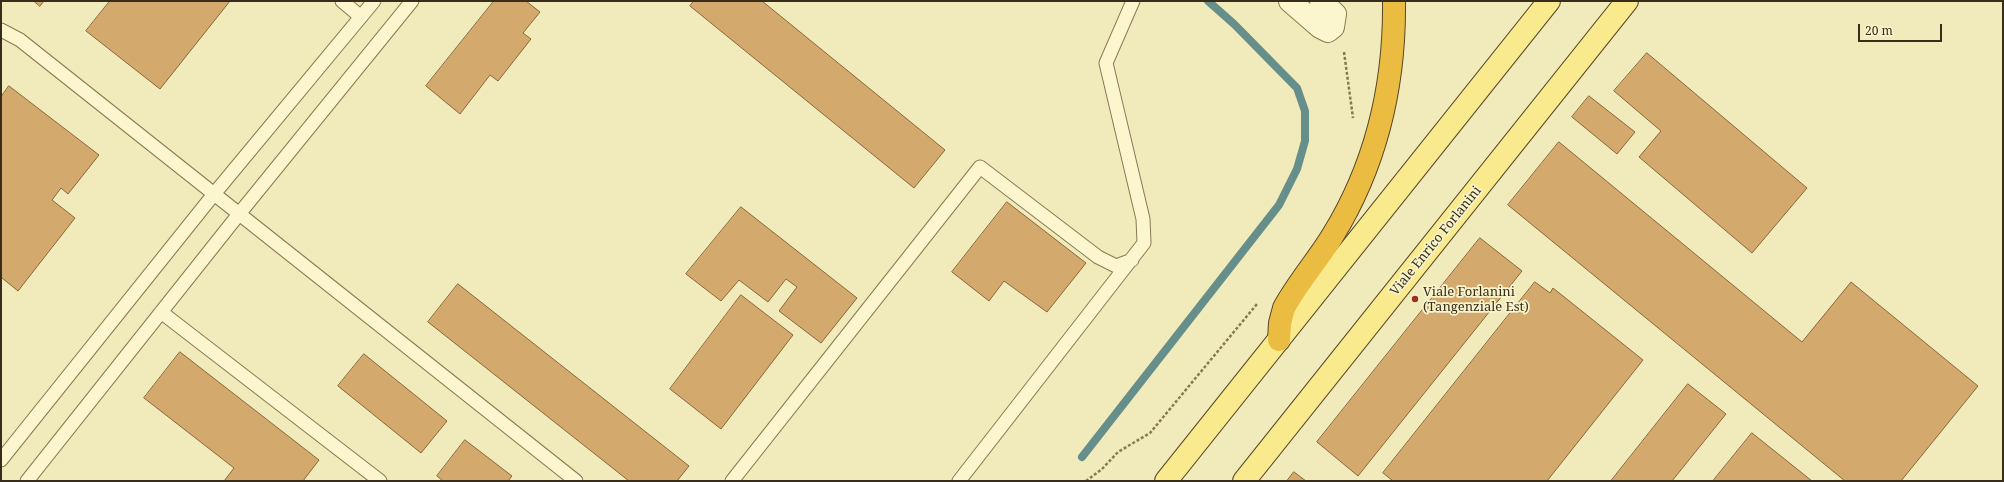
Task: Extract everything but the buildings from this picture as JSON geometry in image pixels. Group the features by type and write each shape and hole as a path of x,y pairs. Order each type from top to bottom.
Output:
{"highway":[{"path":"1279,340 1280,323 1284,308 1353,201 1368,164 1384,112 1391,73 1394,1"}],"main road":[{"path":"1166,481 1549,1"},
{"name":"Viale Enrico Forlanini","path":"1244,481 1627,1"}],"street":[{"path":"1290,1 1320,27 1328,31 1333,27 1335,14 1321,1"}],"lane":[{"path":"342,1 361,17"},
{"path":"1,460 214,194 374,1"},
{"path":"27,481 239,214 412,1"},
{"path":"959,481 1144,243 1143,219 1106,63 1133,1"},
{"path":"1,30 20,40 576,481"},
{"path":"732,481 980,166 1098,257 1116,266 1132,260"},
{"path":"161,312 380,481"}],"path":[{"path":"1344,60 1353,122"},
{"path":"1086,481 1102,469 1118,452 1150,433 1260,302"}],"waterway":[{"path":"1082,457 1279,205 1297,169 1305,141 1305,111 1297,88 1234,24 1208,1"}],"place":[{"name":"Viale Forlanini (Tangenziale Est)","path":"1415,299"}]}
